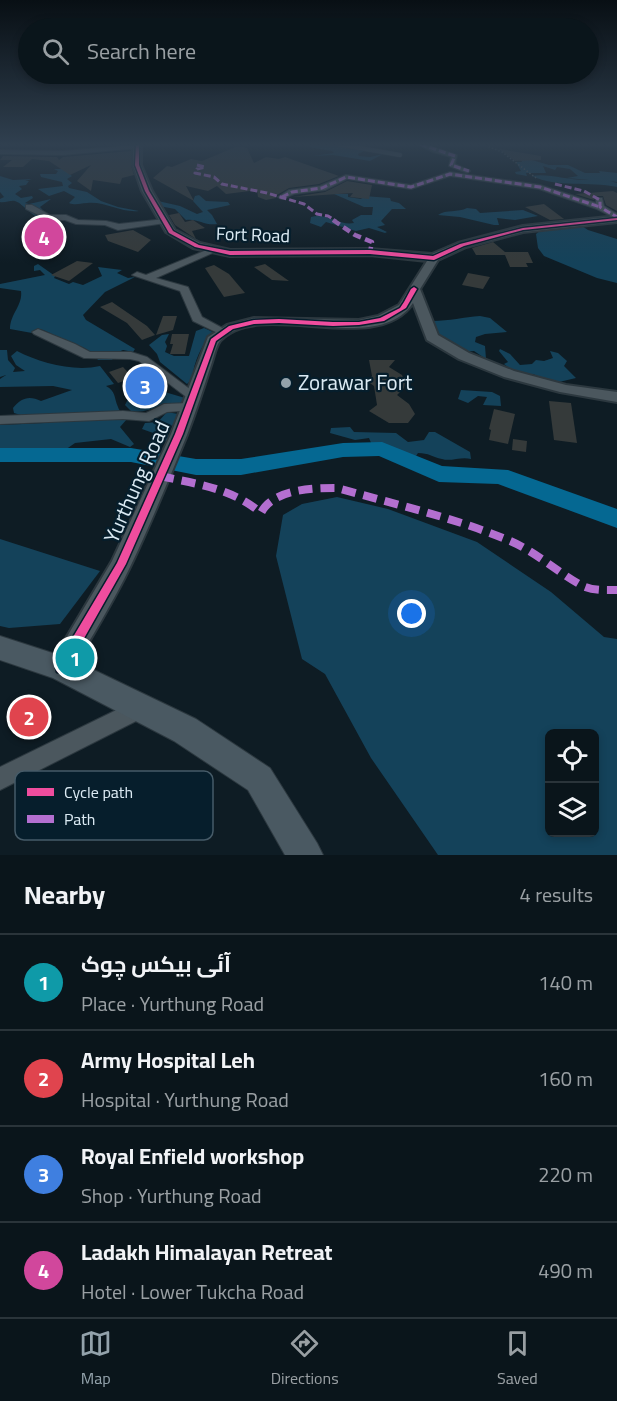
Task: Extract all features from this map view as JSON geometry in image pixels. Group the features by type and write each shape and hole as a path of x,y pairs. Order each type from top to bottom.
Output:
{"main road":[{"path":"0,648 61,668 185,730 258,779 305,855"}],"street":[{"name":"Fort Road","path":"144,184 171,232 212,251 230,253 370,252 434,258"},
{"path":"282,197 292,192 322,188 331,184"},
{"path":"391,184 411,187 425,184"},
{"path":"519,184 540,187 600,207 617,218"},
{"path":"551,184 584,191 600,200 600,207"},
{"path":"29,207 49,218 66,217 76,222 106,223 118,227 165,221"},
{"path":"212,251 142,276 184,289 197,319 222,332 241,325 266,321 349,324 383,318 403,308 434,258 462,245 513,231 554,224 617,218"},
{"path":"414,289 432,337 464,356 509,374 565,389 617,397"},
{"path":"38,332 88,356 131,355 143,359 191,402"},
{"name":"Yurthung Road","path":"61,668 121,564 191,402 205,358 213,340 222,332"},
{"path":"0,420 123,415 149,417 164,408 191,402"},
{"path":"16,771 141,708"},
{"path":"0,779 15,771"}],"shaded area":[{"path":"0,184 27,184 19,186 22,189 15,194 21,198 32,196 33,198 25,203 29,204 51,199 40,207 50,218 44,219 34,215 15,201 0,202 0,199 4,197 0,192"},
{"path":"62,184 71,184 69,188 87,192 101,201 139,211 94,203 72,204 69,203 75,197 64,191 49,196 38,189 63,186"},
{"path":"592,184 617,184 617,187"},
{"path":"334,194 348,194 348,197 361,199 364,196 390,198 391,201 399,203 406,209 392,209 381,221 385,225 377,227 387,232 385,233 369,228 356,231 326,222 321,227 310,223 311,217 317,216 343,223 354,223 352,220 361,215 372,215 373,207 364,207"},
{"path":"199,195 206,201 228,202 230,205 207,210 217,224 186,220 175,209 159,206 158,201 180,206 197,214 203,212 193,201 195,196"},
{"path":"467,208 476,209 480,213 523,210 538,216 515,220 497,218 499,225 494,225 460,217 438,215"},
{"path":"579,224 588,230 617,239 617,283 597,278 544,256 538,248 536,234 544,228"},
{"path":"38,264 55,276 54,278 69,284 73,282 83,285 102,276 98,267 122,270 117,273 128,278 135,277 105,292 83,315 86,320 135,349 133,352 123,350 116,353 112,360 98,360 85,348 43,330 32,333 10,329 20,301 21,291 0,288 0,284 45,275 40,270 34,271 34,266"},
{"path":"480,316 490,318 507,332 476,337 475,342 485,346 486,359 474,351 463,352 438,335 433,326 433,321"},
{"path":"204,328 213,332 196,360 192,379 187,384 160,362 157,354 149,345 162,335 169,334 165,342 167,346 165,352 174,356 189,356 196,331"},
{"path":"500,349 510,354 520,365 553,358 550,351 558,353 567,361 564,366 576,378 559,382 537,379 534,374 516,374 504,364 508,362 499,351"},
{"path":"0,350 7,350 8,360 15,368 13,372 25,371 16,365 11,356 17,351 36,359 68,367 100,366 114,384 106,386 113,392 119,408 127,419 120,427 134,444 130,447 111,439 75,443 65,450 32,448 0,450 0,425 44,423 47,414 24,416 14,413 13,408 19,402 26,398 41,401 72,390 53,386 0,387 0,379 6,375 0,377"},
{"path":"158,390 185,398 182,403 168,404 139,412 132,412 125,405 130,395 142,399"},
{"path":"461,390 492,392 500,396 501,406 483,405 487,397 478,396 468,403 458,399"},
{"path":"167,412 178,414 176,422 168,429 168,441 156,442 156,434 142,429 145,423 158,422"},
{"path":"350,427 354,432 396,433 408,442 424,440 429,432 435,432 470,452 471,459 445,460 422,453 416,456 372,445 369,438 355,440 330,433 331,428"},
{"path":"337,497 388,509 477,542 551,592 604,637 617,639 617,855 438,855 371,758 325,674 302,659 276,556 283,515 302,504"},
{"path":"0,539 100,571 60,624 9,628 0,626"}],"building":[{"path":"81,184 92,184 91,191"},
{"path":"164,184 319,184 289,188 276,198 266,200 258,197 257,190 226,194 217,186 208,191 186,186 194,201"},
{"path":"341,184 372,185 369,199 350,197 353,193 293,197 325,192"},
{"path":"613,191 617,193 617,211 606,205 603,196 596,196 594,200 575,194"},
{"path":"544,204 564,219 550,220 525,207"},
{"path":"179,213 185,222 193,220 205,228 192,231 196,239 175,225 169,215"},
{"path":"133,230 151,240 138,252 108,241 105,235"},
{"path":"493,242 505,252 528,252 533,263 526,263 528,267 510,267 505,255 476,255 472,248"},
{"path":"77,261 93,263 69,281 51,275"},
{"path":"265,264 289,281 272,280 254,267"},
{"path":"214,265 229,274 245,293 224,297 205,268"},
{"path":"468,273 490,277 483,289 462,285"},
{"path":"112,302 147,326 155,335 142,340 127,323 100,307"},
{"path":"163,316 177,316 173,330 156,335"},
{"path":"172,334 189,334 185,354 170,354 173,344 170,344"},
{"path":"369,360 395,360 389,367 402,375 405,383 404,388 397,395 409,404 415,414 408,423 389,423 369,411 377,405 374,386 367,381 372,376"},
{"path":"123,367 133,378 118,383 109,372"},
{"path":"549,401 571,403 577,443 554,440"},
{"path":"494,409 515,414 508,444 489,440"},
{"path":"513,439 527,441 526,452 512,450"}],"waterway":[{"path":"0,455 131,455 196,467 241,467 343,450 382,449 439,474 500,476 617,519"}],"marked path":[{"path":"222,184 267,193 304,204 317,214 328,216 355,235 372,242 370,252"},
{"path":"282,197 292,192 322,188 331,184"},
{"path":"391,184 411,187 421,184"},
{"path":"519,184 540,187 600,207"},
{"path":"555,184 584,191 600,200 600,207 617,217"},
{"path":"160,476 227,492 261,513 265,505 273,498 316,488 337,488 463,522 511,541 556,567 582,586 596,590 617,590"}],"cycle path":[{"path":"144,184 171,232 197,246 230,253 370,252 434,258 462,245 523,229 617,219"},
{"path":"61,668 121,564 179,434 213,340 231,328 254,322 359,324 382,319 402,309 414,289"}],"place":[{"name":"Ladakh Himalayan Retreat","path":"44,237"},
{"name":"Zorawar Fort","path":"286,383"},
{"name":"Royal Enfield workshop","path":"145,386"},
{"name":"آئی بیکس چوک","path":"75,658"},
{"name":"Army Hospital Leh","path":"29,717"}]}
